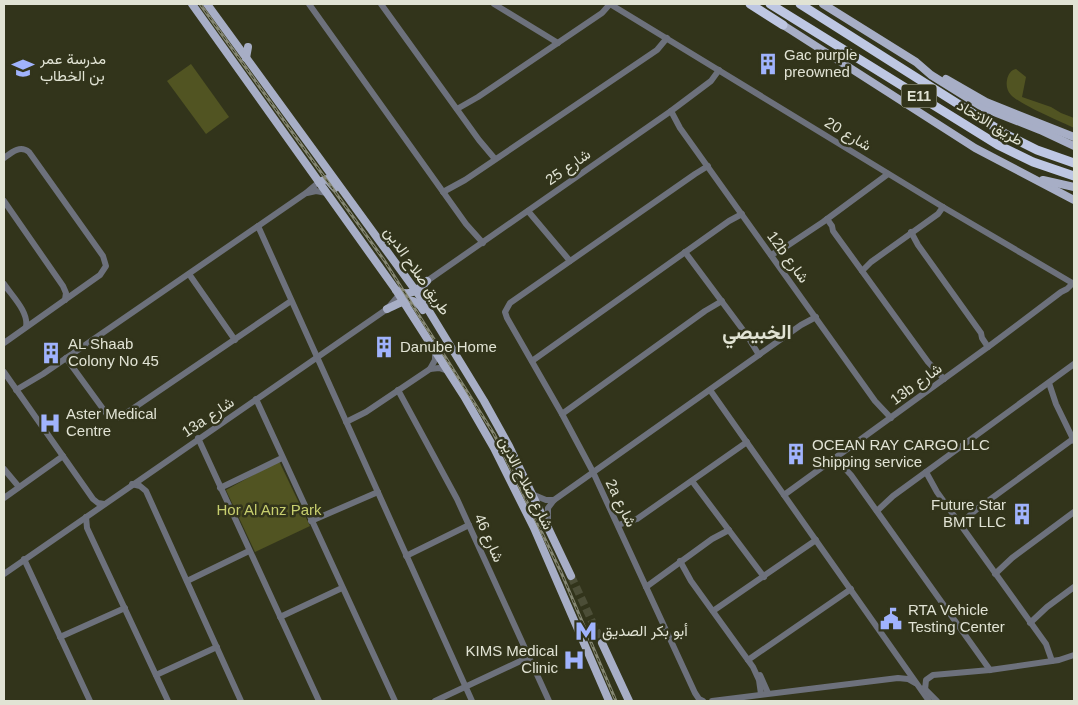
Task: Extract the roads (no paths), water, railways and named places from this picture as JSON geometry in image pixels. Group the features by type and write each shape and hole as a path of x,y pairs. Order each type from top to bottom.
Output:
{"highway":[{"path":"750,4 783,25"},
{"name":"طريق الاتحاد","path":"770,4 1015,154 1074,176"},
{"name":"طريق الاتحاد","path":"800,4 1007,135 1037,150 1074,162"}],"main road":[{"name":"طريق صلاح الدين","path":"192,4 400,296"},
{"name":"طريق صلاح الدين","path":"206,4 416,291 497,424 534,494 571,576"},
{"name":"طريق الاتحاد","path":"823,4 904,54 931,75 984,108 1040,130 1074,146"},
{"path":"783,25 975,148 1074,200"},
{"path":"246,58 248,47"},
{"path":"916,62 930,68 986,102 1074,137"},
{"path":"1026,176 1074,187"},
{"path":"319,182 324,179 330,181 374,241 387,250"},
{"path":"370,267 380,268"},
{"path":"387,309 400,296 416,291 427,281"},
{"path":"400,296 420,304 448,350 458,358"},
{"name":"شارع صلاح الدين","path":"400,296 484,431 522,501 610,701"},
{"path":"602,644 629,701"}],"street":[{"path":"309,4 481,244"},
{"path":"381,4 494,160"},
{"path":"494,4 539,31 555,45"},
{"path":"600,14 604,4"},
{"path":"459,111 600,14 610,4"},
{"name":"شارع 20","path":"610,4 941,206 1071,282"},
{"path":"445,194 653,52 665,37"},
{"name":"شارع 25","path":"427,281 669,112 711,81 719,70"},
{"name":"12b شارع","path":"669,112 674,124 680,128 707,165 889,420"},
{"path":"4,158 12,151 23,149 31,155 103,256 106,266 100,275 4,343"},
{"path":"530,209 568,263 707,165"},
{"path":"773,257 877,182 886,172"},
{"path":"18,392 306,193 319,182"},
{"path":"306,193 316,191 327,193"},
{"path":"4,201 63,286 66,292 65,300"},
{"path":"861,270 938,214 941,206"},
{"path":"530,359 741,213"},
{"path":"825,220 942,381"},
{"path":"256,227 292,300 471,701"},
{"path":"910,234 990,345"},
{"path":"687,251 761,354"},
{"name":"2a شارع","path":"568,263 510,303 506,308 507,318 593,472 695,693 703,701"},
{"path":"189,274 234,340"},
{"path":"407,278 415,282 427,281"},
{"path":"423,302 422,291 427,281"},
{"name":"13b شارع","path":"784,495 1067,289 1071,282"},
{"path":"4,284 25,314 27,320 26,327"},
{"path":"560,411 581,399 721,299"},
{"path":"66,358 106,413 116,418 125,415 292,300"},
{"name":"13a شارع","path":"4,574 387,309"},
{"path":"548,524 547,513 554,500 761,354 805,320 815,316"},
{"path":"430,369 435,360 435,350"},
{"path":"875,509 1074,364"},
{"path":"347,424 430,369 439,368 448,371"},
{"path":"4,372 93,499 98,503 104,504"},
{"path":"959,522 1055,452 1074,442 1047,384"},
{"name":"شارع 46","path":"398,390 451,486 549,701"},
{"path":"710,390 929,701"},
{"path":"254,400 394,701"},
{"path":"197,439 317,700"},
{"path":"619,528 630,525 747,442"},
{"path":"4,498 63,456"},
{"path":"838,457 990,670"},
{"path":"220,488 282,458"},
{"path":"4,470 17,489"},
{"path":"924,473 1042,639 1049,661"},
{"path":"694,480 762,578"},
{"path":"132,484 140,486 146,492 242,701"},
{"path":"311,521 378,492"},
{"path":"534,494 546,500 554,500"},
{"path":"93,499 94,511"},
{"path":"993,571 1074,512"},
{"path":"86,517 87,528 168,701"},
{"path":"406,556 469,525"},
{"path":"645,585 727,528"},
{"path":"714,613 816,540"},
{"path":"187,581 249,550"},
{"path":"24,559 90,701"},
{"path":"678,563 750,663 764,694"},
{"path":"1028,621 1074,587"},
{"path":"280,617 342,588"},
{"path":"750,663 765,649 851,589"},
{"path":"60,637 125,608"},
{"path":"156,675 217,647"},
{"path":"895,652 925,690 937,701"},
{"path":"925,690 926,680 933,675 990,670 1049,661 1074,655"},
{"path":"435,701 529,657"},
{"path":"712,701 898,678 908,679 918,685"}],"tunnel":[{"path":"571,576 602,643"}],"railway":[{"path":"200,4 384,260 494,434 561,572 616,701"}],"place":[{"name":"Gac purple preowned","path":"768,64"},
{"name":"مدرسة عمر بن الخطاب","path":"23,68"},
{"name":"Danube Home","path":"384,347"},
{"name":"AL Shaab Colony No 45","path":"51,353"},
{"name":"Aster Medical Centre","path":"50,423"},
{"name":"OCEAN RAY CARGO LLC Shipping service","path":"796,454"},
{"name":"Future Star BMT LLC","path":"1022,514"},
{"name":"RTA Vehicle Testing Center","path":"891,619"},
{"name":"أبو بكر الصديق","path":"586,631"},
{"name":"KIMS Medical Clinic","path":"574,660"}],"district":[{"name":"الخبيصي","path":"757,332"}],"park label":[{"name":"Hor Al Anz Park","path":"269,510"}]}
